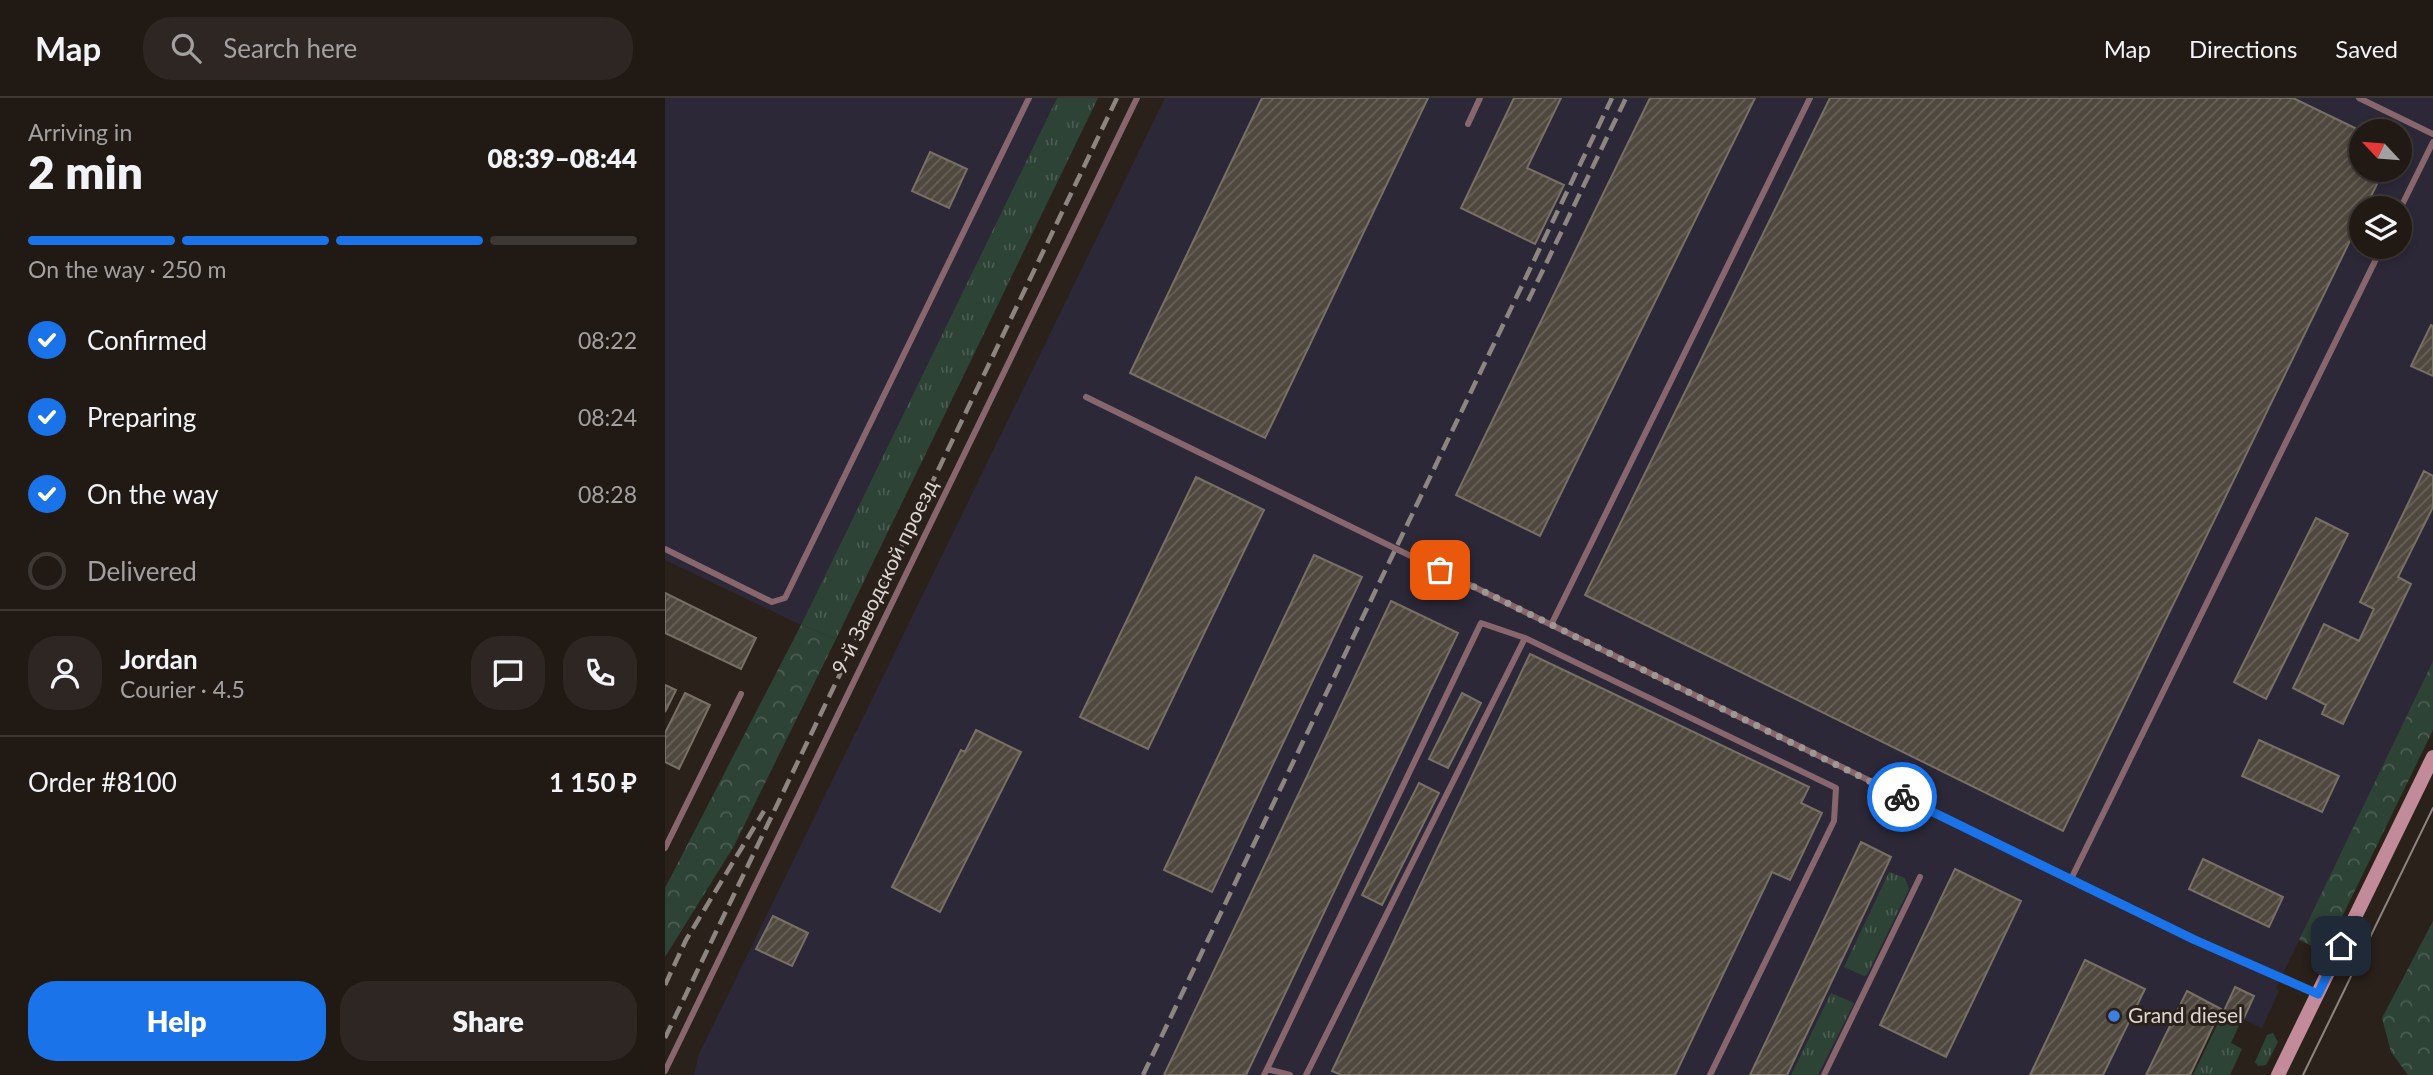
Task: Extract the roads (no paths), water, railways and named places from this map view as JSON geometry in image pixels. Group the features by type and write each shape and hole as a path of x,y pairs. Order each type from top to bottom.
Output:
{"main road":[{"path":"2279,1075 2433,757"}],"lane":[{"path":"665,549 772,602 785,598 1029,98"},
{"name":"9-й Заводской проезд","path":"665,1071 1137,98"},
{"path":"1468,124 1480,98"},
{"path":"1551,625 1810,98"},
{"path":"2359,98 2433,134"},
{"path":"2406,196 2433,142"},
{"path":"2071,879 2376,259"},
{"path":"1086,397 2195,940 2318,994"},
{"path":"1290,1075 1265,1072 1481,622 1525,638 1836,788 1835,821 1710,1075"},
{"path":"1306,1075 1525,638"},
{"path":"665,848 741,694"},
{"path":"1824,1075 1920,877"}],"tram line":[{"path":"2303,1075 2433,808"}],"railway":[{"path":"665,1038 1117,98"},
{"path":"1143,1075 1612,98"},
{"path":"1528,301 1626,98"},
{"path":"665,985 686,940 764,811"}],"place":[{"name":"Grand diesel","path":"2114,1016"}]}
